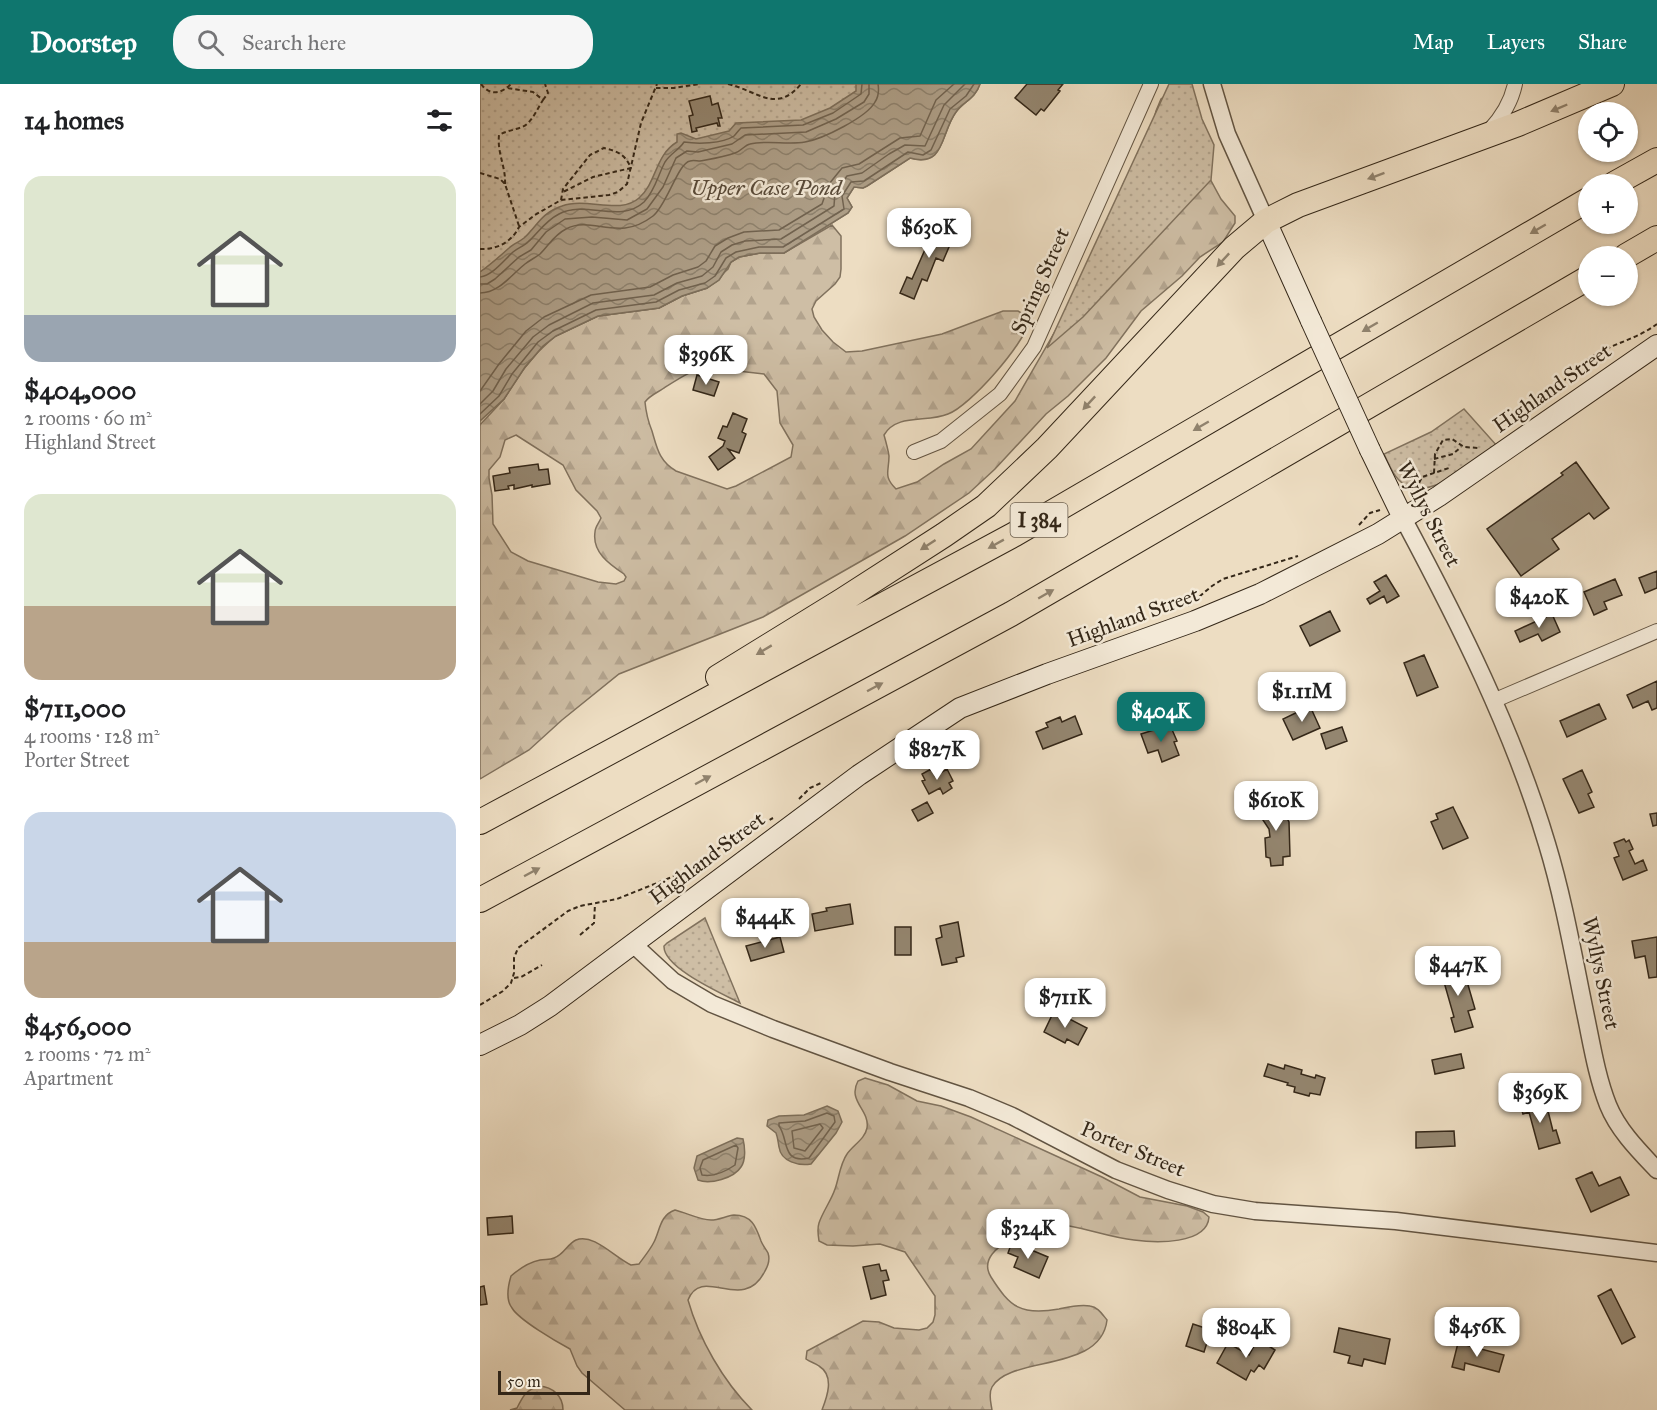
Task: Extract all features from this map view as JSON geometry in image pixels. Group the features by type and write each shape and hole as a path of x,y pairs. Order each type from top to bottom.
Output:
{"highway":[{"path":"572,773 627,728 780,640 986,506 1047,448 1234,248 1266,221 1298,205 1554,110 1612,84"},
{"path":"1632,174 1657,160"},
{"name":"I 384","path":"480,822 1006,539 1578,206"},
{"path":"1638,249 1657,238"},
{"path":"480,900 1011,614 1578,284"}],"main road":[{"name":"Wyllys Street","path":"1266,221 1370,450 1404,519"},
{"name":"Highland Street","path":"480,1045 520,1026 550,1006 850,781 960,708 1195,621 1260,594 1404,519 1657,345"}],"street":[{"name":"Spring Street","path":"914,452 941,441 1000,394 1034,347 1151,84"},
{"name":"Wyllys Street","path":"1212,84 1227,134 1266,221"},
{"path":"1482,137 1503,114 1512,97 1515,84"},
{"name":"Wyllys Street","path":"1404,519 1456,621 1493,701 1531,796 1547,845 1598,1071 1609,1106 1624,1132 1657,1170"},
{"path":"1493,701 1657,631"},
{"name":"Porter Street","path":"634,945 673,981 712,1004 890,1072 969,1098 1012,1116 1116,1170 1213,1204 1255,1211 1396,1221 1657,1253"}],"path":[{"path":"481,84 487,91 493,93 511,84"},
{"path":"519,227 505,184 506,175 497,147 499,135 510,129 524,126 533,118 548,93 546,84"},
{"path":"480,249 500,247 517,232 519,227 561,200 609,195 618,192 627,184 641,123 657,84"},
{"path":"656,88 699,84"},
{"path":"728,84 775,100 788,97 801,84"},
{"path":"507,88 533,92 543,100"},
{"path":"561,200 562,192 590,155 604,148 619,152 628,160 631,168"},
{"path":"562,192 593,177 631,168"},
{"path":"480,173 500,179 505,184"},
{"path":"1533,411 1591,357 1639,336 1657,324"},
{"path":"1434,473 1437,448 1443,440 1452,439 1461,446 1482,448 1474,454"},
{"path":"1434,459 1453,454 1461,446"},
{"path":"1416,489 1420,478 1452,467"},
{"path":"580,934 594,923 595,904"},
{"path":"514,978 521,977 542,965"}],"green space":[{"name":"Upper Case Pond","path":"480,84 980,84 972,97 956,112 940,146 930,158 921,160 910,158 867,186 854,187 847,198 852,207 848,213 784,253 760,253 739,257 731,262 719,280 707,288 682,296 659,308 598,316 555,336 538,352 517,377 504,399 480,425"},
{"path":"1169,84 1192,84 1202,119 1214,145 1211,180 1083,317 1047,348"},
{"path":"1165,96 1221,199 1235,216 1235,223 1223,242 1200,257 1182,276 1141,311 1106,358 1068,396 1046,414 995,469 969,493 905,536 763,617 619,674 529,750 480,779 480,421 504,399 525,367 543,346 556,336 598,316 659,308 682,296 707,288 728,269 731,262 739,257 760,253 784,253 832,225 841,236 840,277 816,301 812,309 822,330 846,352 862,351 942,334 1003,311 1018,311 1025,315 1029,322 1007,359 958,409 940,417 904,421 890,428 884,435 889,456 888,477 892,485 896,489 917,482 971,449 1015,401 1065,314 1124,182 1150,137 1161,99","holes":["717,365 738,371 764,374 777,391 780,423 793,445 791,457 727,489 676,471 666,463 657,448 647,417 645,402 689,373","516,435 563,465 576,490 601,518 595,530 596,546 607,562 624,574 626,577 624,581 616,584 598,582 528,561 511,552 493,524 489,470 500,457 505,440"]},
{"path":"1464,409 1498,447 1466,469 1440,483 1416,488 1401,482 1392,471 1384,454 1431,432"},
{"path":"705,918 740,1003 695,979 673,963 666,954 664,946 667,943"},
{"path":"865,1078 888,1085 917,1101 941,1106 971,1117 1102,1177 1140,1197 1187,1206 1203,1212 1209,1217 1206,1226 1199,1233 1190,1237 1154,1242 1056,1224 1034,1225 1022,1231 990,1256 988,1269 991,1277 1004,1296 1026,1310 1046,1311 1082,1305 1098,1309 1107,1320 1101,1337 1089,1348 1073,1356 1017,1370 1002,1377 991,1390 992,1410 822,1410 828,1387 827,1375 819,1366 806,1359 807,1351 863,1321 879,1322 894,1328 919,1330 927,1328 933,1322 935,1315 935,1296 905,1252 880,1244 827,1245 819,1241 819,1223 833,1193 843,1162 867,1128 865,1116 855,1094 858,1081"},
{"path":"675,1210 707,1220 734,1215 745,1217 755,1227 768,1253 769,1260 765,1271 756,1283 746,1289 703,1286 694,1290 688,1300 713,1359 731,1386 752,1410 625,1410 582,1373 570,1349 530,1324 516,1313 508,1301 511,1276 532,1262 557,1257 576,1240 590,1240 631,1265 639,1264 652,1245 663,1219"},
{"path":"539,1386 549,1388 556,1393 561,1400 563,1410 510,1410 517,1408 525,1394"}],"water":[{"name":"Upper Case Pond","path":"856,84 980,84 972,97 956,112 940,147 930,158 922,160 910,158 867,186 854,187 847,198 852,207 848,213 784,253 760,253 739,257 731,262 719,280 707,288 682,296 659,308 598,316 556,336 543,346 525,367 504,399 480,421 480,272 524,238 544,216 555,209 582,203 622,205 639,198 645,192 664,154 677,142 677,134 681,133 696,139 729,131 736,123 801,120 830,108 856,91"},
{"path":"827,1106 838,1111 842,1122 811,1164 791,1162 783,1156 776,1133 767,1126 768,1120 779,1116 804,1115"},
{"path":"737,1138 743,1139 745,1150 744,1161 738,1171 715,1181 698,1180 694,1168 697,1156"}],"building":[{"path":"1027,84 1063,84 1044,111 1041,109 1036,115 1015,98"},
{"path":"710,96 712,105 718,103 722,118 718,118 720,126 717,123 696,128 697,131 692,132 689,116 693,115 689,101"},
{"path":"938,225 955,233 943,261 936,258 927,281 922,279 914,299 900,293 907,277 912,279 927,245 919,241 922,234 932,238"},
{"path":"697,375 719,382 714,396 693,390"},
{"path":"733,413 747,419 742,432 746,434 739,453 728,449 735,458 718,470 709,457 723,446 725,441 718,438 723,426 727,427"},
{"path":"1576,462 1609,508 1594,519 1589,513 1552,539 1559,549 1521,576 1487,529 1563,475 1561,473"},
{"path":"538,464 539,470 548,469 550,484 514,489 514,485 508,486 509,489 495,491 493,476 510,473 509,468"},
{"path":"1657,571 1657,588 1645,593 1639,578"},
{"path":"1386,575 1399,596 1387,603 1384,596 1370,604 1367,599 1380,591 1374,582"},
{"path":"1615,579 1622,595 1604,602 1607,609 1594,615 1584,592"},
{"path":"1330,611 1340,631 1310,646 1300,626"},
{"path":"1552,614 1560,632 1542,641 1538,634 1520,642 1515,631"},
{"path":"1424,655 1438,687 1417,696 1404,663"},
{"path":"1657,681 1657,708 1652,710 1648,701 1633,708 1627,695"},
{"path":"1599,704 1606,719 1567,737 1560,721"},
{"path":"1310,706 1320,728 1293,740 1283,719"},
{"path":"1075,716 1082,734 1043,749 1036,732 1048,727 1046,723 1060,717 1062,722"},
{"path":"1170,725 1177,741 1174,742 1179,755 1162,762 1158,750 1148,753 1141,734"},
{"path":"1342,727 1347,741 1326,749 1321,734"},
{"path":"931,769 935,776 947,769 953,781 949,783 952,788 943,794 940,788 929,794 922,781 925,780 922,774"},
{"path":"1582,770 1592,792 1588,794 1594,807 1579,813 1563,779"},
{"path":"1275,797 1289,822 1290,856 1283,857 1283,865 1271,866 1270,858 1266,857 1265,838 1270,837 1269,829 1255,808"},
{"path":"927,802 933,813 918,821 912,810"},
{"path":"1453,807 1468,838 1443,849 1431,822 1438,819 1436,814"},
{"path":"1657,813 1657,825 1653,826 1650,814"},
{"path":"1624,839 1626,842 1629,840 1633,849 1629,851 1635,864 1643,860 1647,870 1623,880 1614,858 1619,856 1614,843"},
{"path":"850,904 853,924 815,931 812,914 827,911 826,908"},
{"path":"958,922 964,956 956,958 957,962 942,965 936,939 942,937 940,926"},
{"path":"895,927 911,927 911,955 895,955"},
{"path":"780,937 784,952 751,961 746,946"},
{"path":"1657,937 1657,977 1649,978 1645,956 1635,958 1632,941"},
{"path":"1457,963 1462,979 1466,978 1475,1009 1468,1011 1473,1027 1455,1032 1451,1018 1454,1017 1440,968"},
{"path":"1054,1011 1087,1028 1078,1045 1067,1039 1065,1043 1044,1032"},
{"path":"1461,1054 1464,1068 1435,1074 1432,1060"},
{"path":"1268,1064 1284,1069 1285,1065 1302,1070 1301,1074 1325,1078 1320,1095 1310,1093 1309,1096 1294,1092 1295,1087 1287,1085 1288,1083 1264,1076"},
{"path":"1536,1097 1541,1113 1548,1111 1553,1131 1556,1130 1560,1143 1539,1149 1529,1112 1523,1114 1519,1101"},
{"path":"1454,1131 1455,1146 1416,1148 1416,1132"},
{"path":"1592,1172 1599,1186 1620,1177 1629,1195 1591,1212 1576,1179"},
{"path":"512,1216 513,1233 488,1235 487,1218"},
{"path":"1012,1242 1048,1257 1039,1278 1014,1267 1018,1257 1008,1253"},
{"path":"879,1264 881,1271 886,1270 889,1280 883,1281 886,1295 871,1299 863,1267"},
{"path":"484,1286 487,1304 480,1305 480,1287"},
{"path":"1611,1289 1635,1337 1622,1344 1598,1296"},
{"path":"1193,1324 1211,1330 1204,1352 1186,1346"},
{"path":"1339,1328 1390,1339 1385,1364 1364,1359 1362,1366 1348,1363 1350,1356 1334,1352"},
{"path":"1258,1339 1275,1350 1264,1369 1259,1365 1254,1372 1251,1370 1246,1380 1217,1363 1228,1343 1249,1355"},
{"path":"1458,1343 1504,1355 1499,1372 1465,1363 1464,1370 1452,1367"}]}
